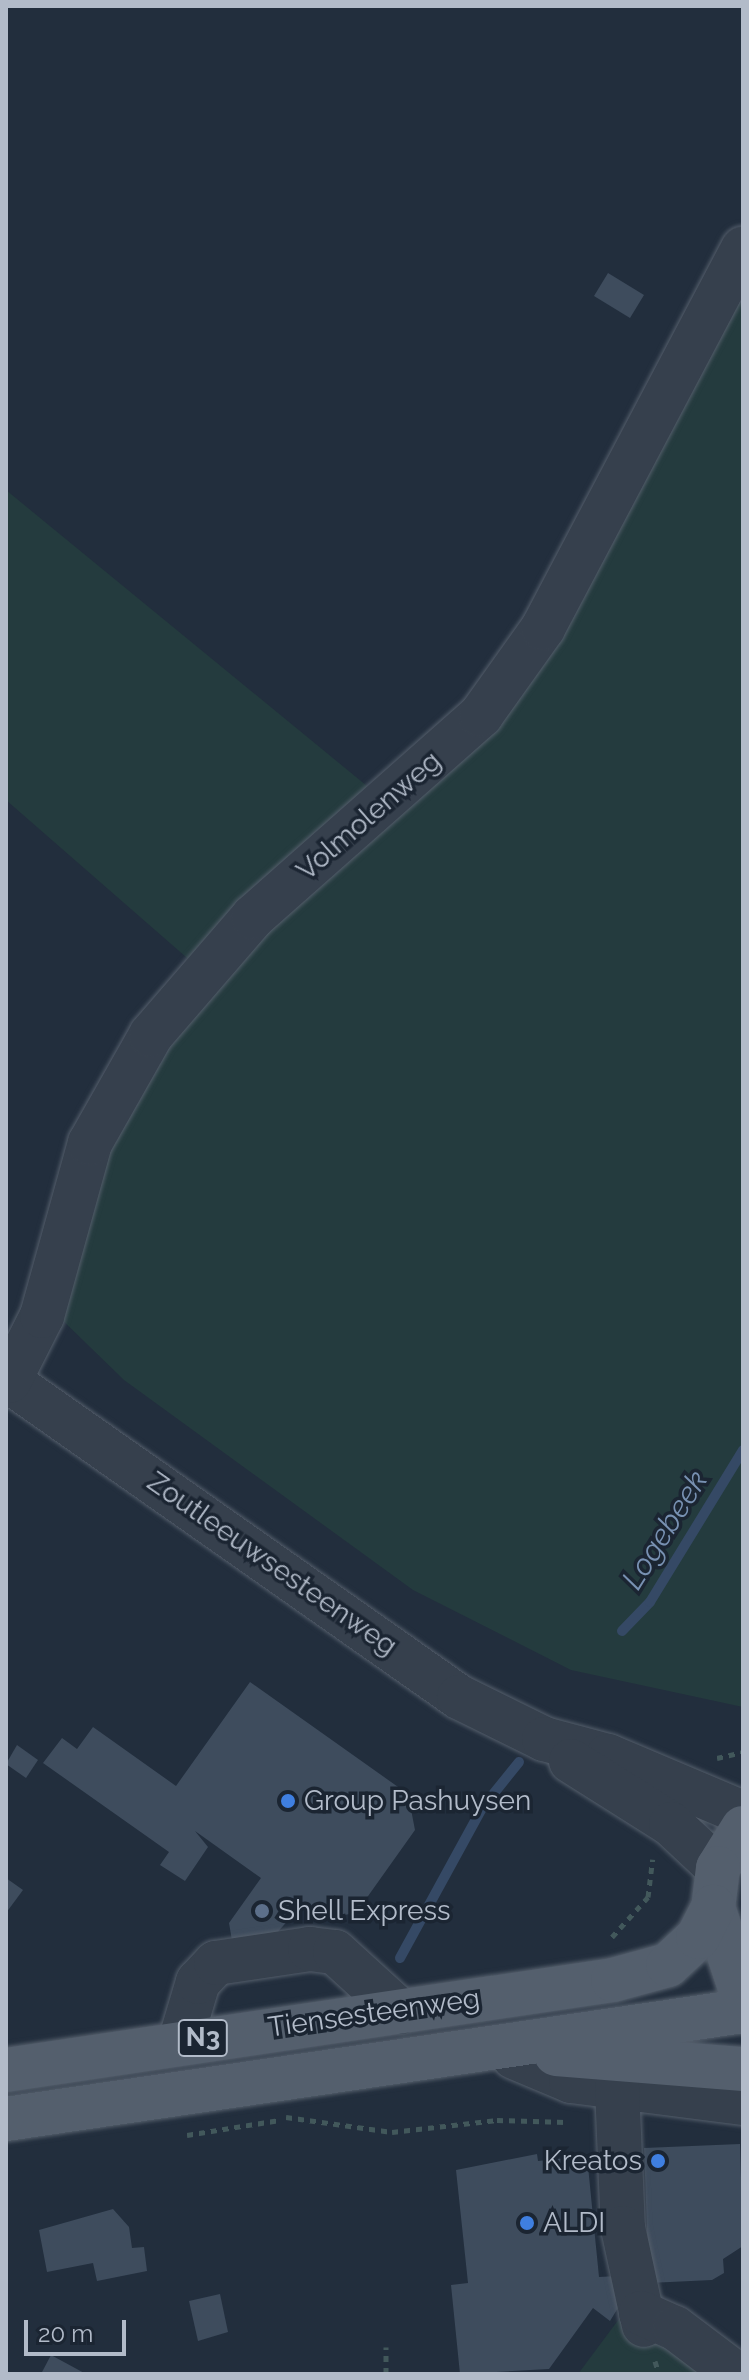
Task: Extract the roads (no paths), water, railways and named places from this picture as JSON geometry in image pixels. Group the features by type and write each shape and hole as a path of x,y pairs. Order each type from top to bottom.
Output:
{"main road":[{"name":"N3","path":"716,1888 743,1828"},
{"path":"716,1888 743,1997"},
{"name":"Tiensesteenweg","path":"6,2070 180,2042 401,2012 668,1965 698,1937 716,1888"},
{"name":"Tiensesteenweg","path":"6,2119 743,2011"},
{"path":"454,2052 514,2057 622,2056 743,2069"}],"street":[{"name":"Volmolenweg","path":"7,1380 42,1316 90,1143 151,1035 253,917 481,715 543,628 743,249"},
{"name":"Zoutleeuwsesteenweg","path":"7,1380 459,1697 544,1739 608,1756 743,1813"},
{"name":"Zoutleeuwsesteenweg","path":"544,1739 594,1780 671,1824 716,1888"},
{"path":"180,2042 198,1982 216,1963 310,1949 335,1952 401,2012"},
{"path":"514,2057 533,2070 617,2087 743,2103"},
{"path":"617,2087 623,2228 643,2319 675,2328 736,2374"}],"waterway":[{"name":"Logebeek","path":"622,1631 650,1602 743,1450"},
{"name":"Logebeek","path":"400,1958 482,1808 519,1762"}],"place":[{"name":"Group Pashuysen","path":"288,1801"},
{"name":"Shell Express","path":"262,1911"},
{"name":"Kreatos","path":"658,2161"},
{"name":"ALDI","path":"527,2223"}]}
